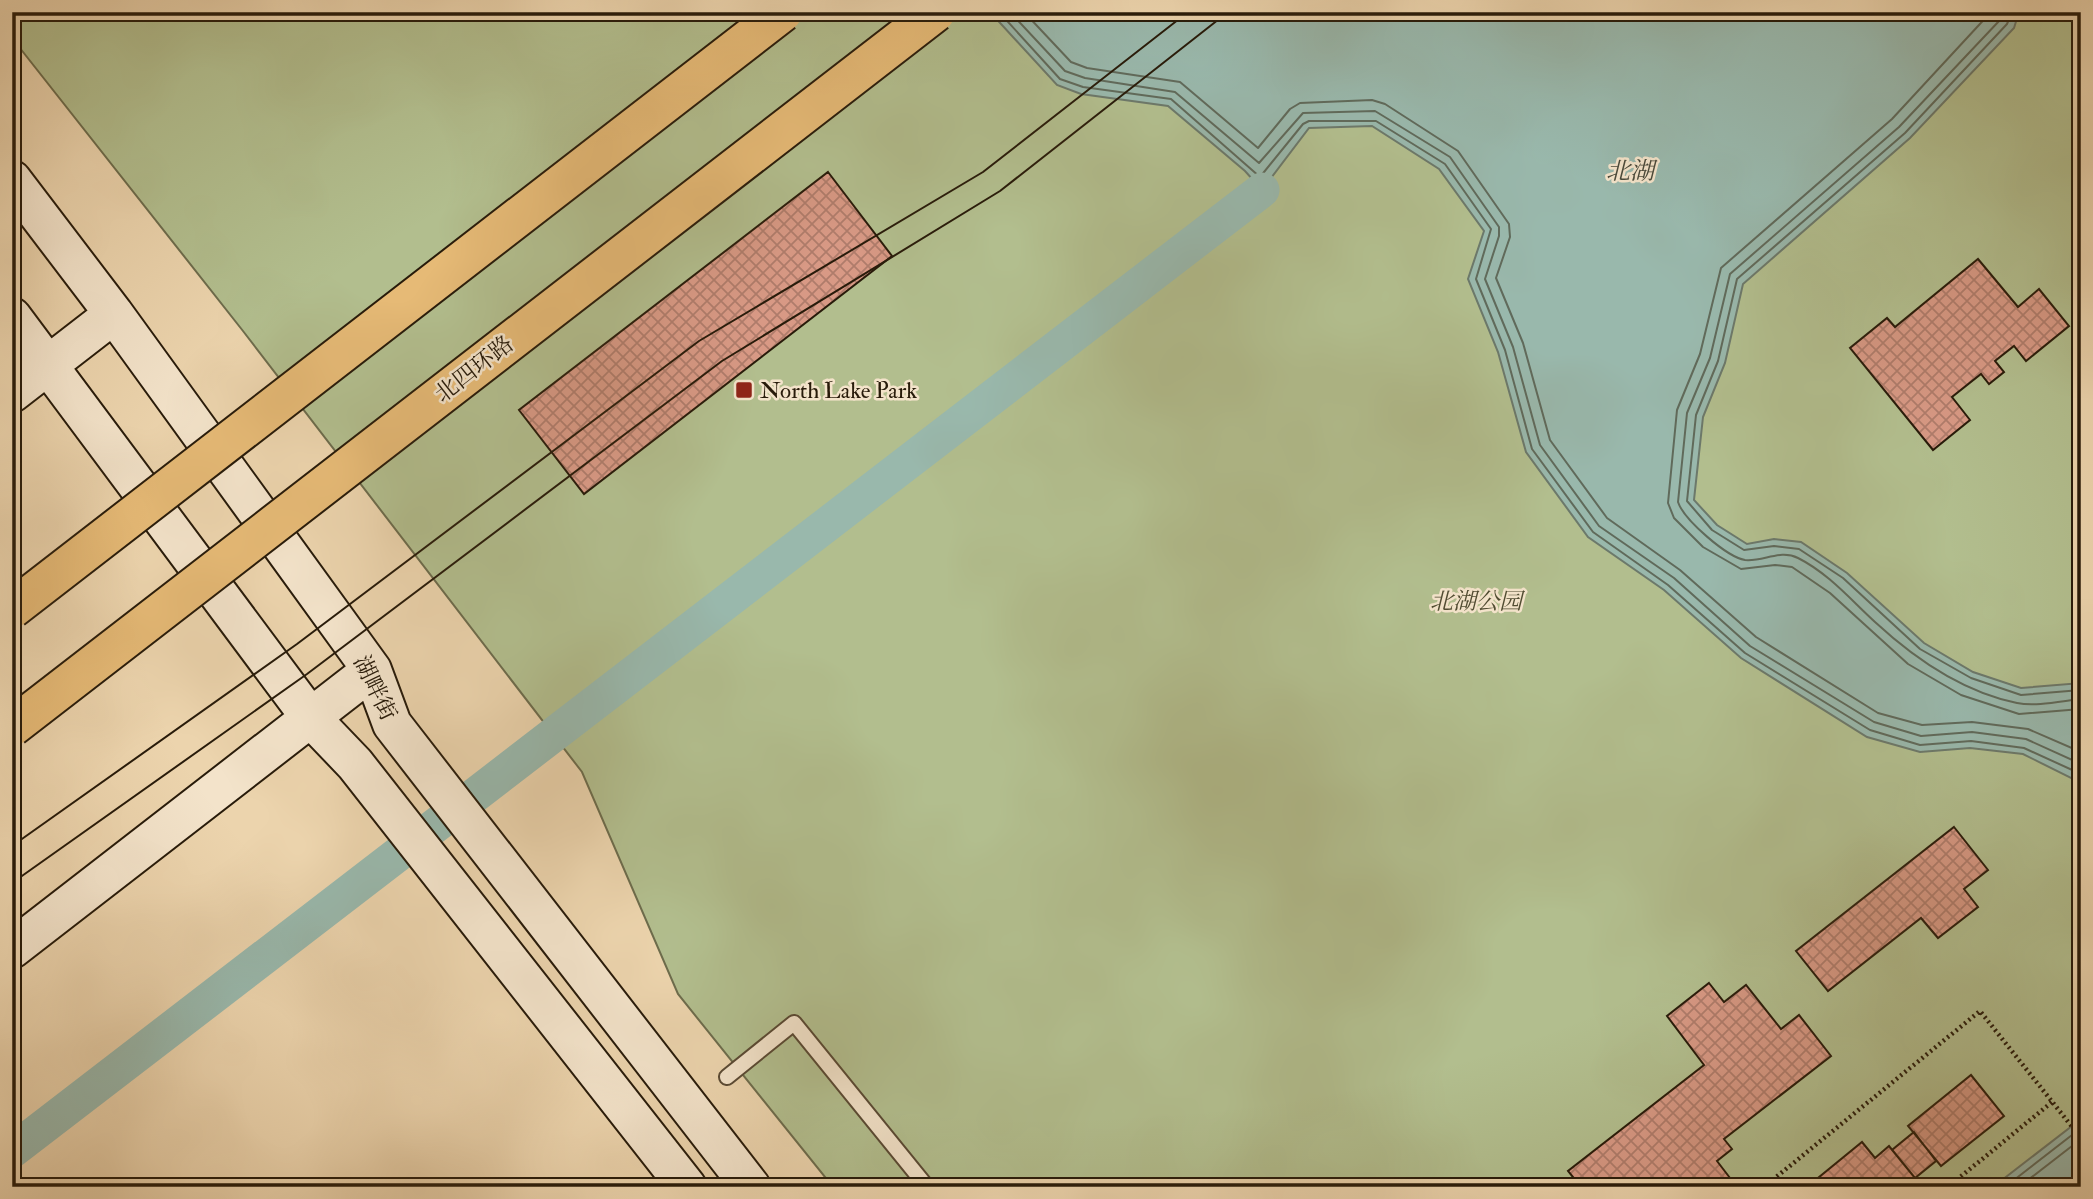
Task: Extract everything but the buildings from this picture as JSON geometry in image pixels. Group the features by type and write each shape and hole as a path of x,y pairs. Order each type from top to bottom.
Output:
{"highway":[{"path":"12,609 783,12"},
{"name":"北四环路","path":"12,727 936,12"}],"main road":[{"name":"湖畔街","path":"12,180 114,314 372,670 392,724 751,1187"},
{"path":"12,393 114,314"},
{"path":"12,317 50,364 310,717 355,764 687,1187"},
{"path":"12,949 372,670"}],"lane":[{"path":"727,1077 794,1023 928,1187"}],"path":[{"path":"1764,1187 1980,1011 2081,1138"},
{"path":"1948,1187 2052,1102"}],"green space":[{"name":"北湖公园","path":"12,12 2081,12 2081,1187 833,1187 678,994 582,772 243,331 12,38"}],"water":[{"name":"北湖","path":"990,12 2019,12 2014,28 1910,138 1743,284 1725,363 1703,417 1694,500 1717,525 1747,544 1774,539 1801,542 1847,573 1924,643 1973,672 2021,688 2081,683 2081,783 2023,754 1970,748 1920,752 1867,737 1741,658 1664,590 1588,537 1526,452 1498,352 1468,279 1484,231 1439,169 1372,126 1309,128 1262,190 1245,171 1168,106 1081,94 1057,85"},
{"path":"2081,1119 2081,1183 2077,1187 1993,1187"}],"waterway":[{"path":"12,1151 1262,190"}],"tram line":[{"path":"12,846 297,644 699,341 983,172 1188,12"},
{"path":"12,883 307,674 722,361 1000,191 1228,12"}],"place":[{"name":"North Lake Park","path":"744,390"}]}
